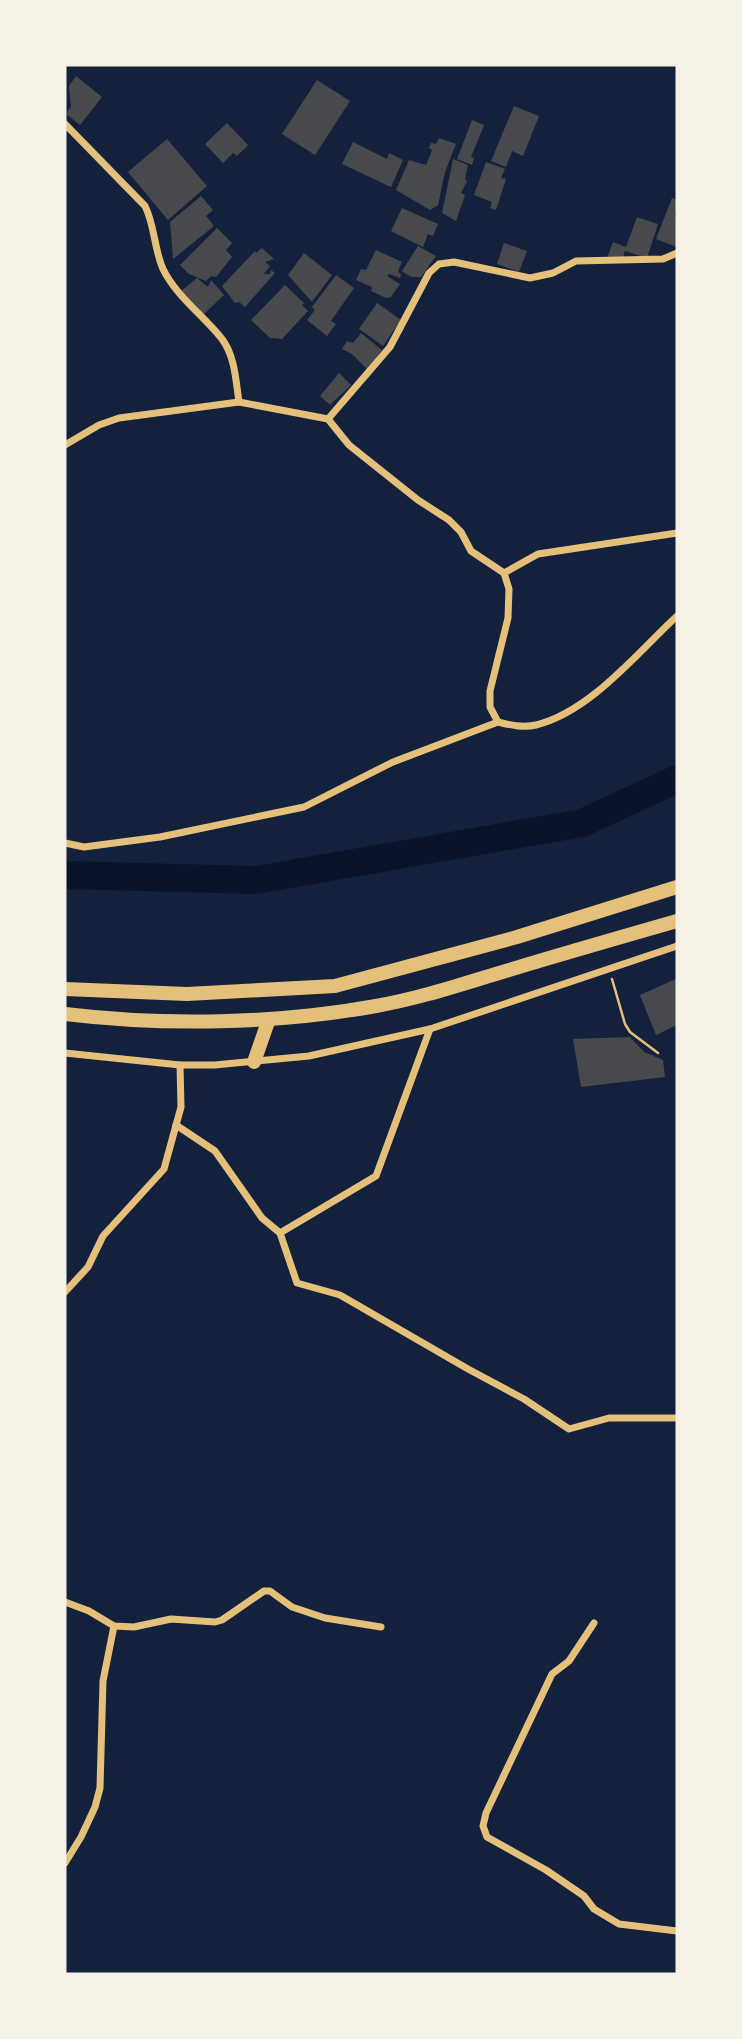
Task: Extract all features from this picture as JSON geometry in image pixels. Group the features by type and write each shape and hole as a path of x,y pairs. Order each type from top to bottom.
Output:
{"main road":[{"path":"65,989 187,994 335,986 517,937 677,887"},
{"path":"65,1014 215,1021 269,1019 377,1006 677,921"},
{"path":"254,1062 269,1019"}],"street":[{"path":"65,124 145,206 152,220 162,267 170,280 224,341 232,359 239,402"},
{"path":"328,419 390,347 429,273 439,264 454,262 530,278 553,273 576,261 663,259 677,253"},
{"path":"65,445 99,425 120,418 239,402 328,419 349,445 418,500 449,520 461,532 471,551 504,573 509,589 508,618 490,691 490,707 498,722"},
{"path":"504,573 538,554 677,533"},
{"path":"65,843 84,847 159,837 304,807 393,762 498,722 514,726 534,726 561,716 598,690 677,616"},
{"path":"65,1053 180,1065 254,1062 309,1056 430,1029 677,946"},
{"path":"280,1233 376,1176 430,1029"},
{"path":"65,1292 88,1267 103,1236 164,1169 181,1107 180,1065"},
{"path":"176,1125 215,1151 262,1218 280,1233 297,1283 340,1295 524,1399 569,1429 610,1418 677,1418"},
{"path":"65,1602 89,1611 114,1626 134,1627 171,1619 215,1622 228,1617 264,1591 270,1591 292,1607 325,1618 381,1627"},
{"path":"594,1623 569,1661 552,1674 486,1813 484,1826 487,1837 546,1870 584,1896 594,1909 619,1924 677,1931"},
{"path":"65,1863 96,1807 100,1788 103,1681 114,1626"}],"path":[{"path":"609,969 625,1024 630,1032 658,1054"}],"building":[{"path":"76,76 102,97 80,125 66,114 71,106 69,86"},
{"path":"317,80 350,101 315,155 282,134"},
{"path":"514,106 539,116 523,156 512,151 506,167 491,161"},
{"path":"472,120 484,125 471,157 474,158 472,165 457,159"},
{"path":"227,123 248,145 237,156 233,153 223,163 205,144"},
{"path":"439,138 456,144 445,172 438,205 430,210 396,190 409,160 426,165 432,150 429,148 431,143 436,144"},
{"path":"167,139 207,186 168,220 128,172"},
{"path":"353,142 387,159 389,153 403,160 391,187 342,164"},
{"path":"453,159 468,165 465,179 467,181 461,193 465,195 456,221 442,213"},
{"path":"486,162 505,169 501,178 506,179 496,210 490,208 492,202 474,195"},
{"path":"201,196 213,210 206,216 214,226 173,259 170,222"},
{"path":"672,198 677,200 677,247 656,239"},
{"path":"402,208 438,224 433,236 428,234 423,247 391,231"},
{"path":"637,217 658,224 647,258 625,251 623,257 607,258 613,242 626,247"},
{"path":"217,228 232,243 226,250 232,257 216,277 211,276 206,281 189,274 180,265"},
{"path":"504,243 527,251 519,272 497,264"},
{"path":"418,246 436,256 421,277 411,277 402,271"},
{"path":"262,248 274,259 265,262 270,266 264,274 270,274 271,270 275,273 245,307 239,302 235,303 222,286 255,251 256,253"},
{"path":"376,250 402,262 398,271 400,278 389,274 387,276 400,284 391,297 386,298 371,291 372,287 356,280 361,269 366,270"},
{"path":"304,253 332,275 312,302 288,275"},
{"path":"336,275 354,288 331,321 336,324 327,336 307,320 315,310 312,307"},
{"path":"197,278 208,287 211,280 224,295 204,314 181,291"},
{"path":"285,285 304,303 302,305 308,311 282,339 270,338 251,320"},
{"path":"377,303 401,320 383,346 359,329"},
{"path":"361,333 382,350 367,369 352,354 342,349 347,341 353,343"},
{"path":"339,373 351,385 330,405 320,396"},
{"path":"676,979 677,1025 656,1035 640,995"},
{"path":"630,1037 644,1052 663,1060 665,1077 581,1087 573,1039"}],"waterway":[{"path":"65,875 256,880 582,823 677,779"}]}
